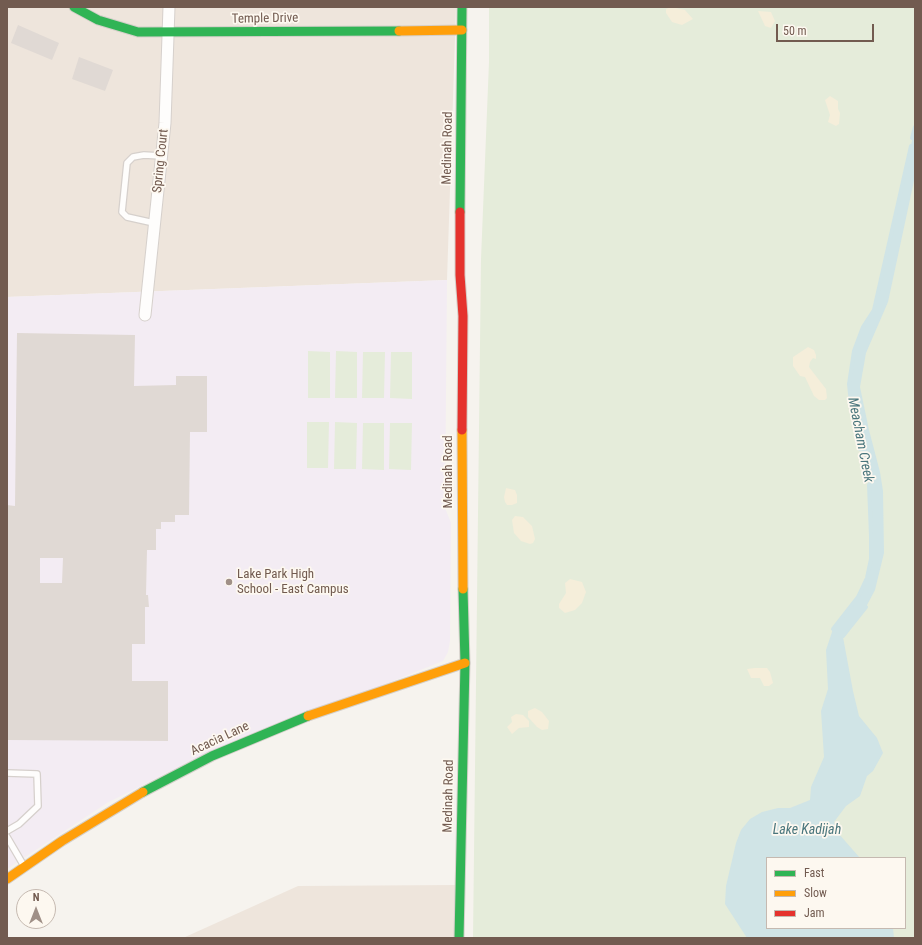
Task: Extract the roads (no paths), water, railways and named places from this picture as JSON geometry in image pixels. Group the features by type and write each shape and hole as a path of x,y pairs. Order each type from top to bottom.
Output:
{"main road":[{"name":"Temple Drive","path":"74,7 98,20 138,32 462,30"},
{"name":"Medinah Road","path":"459,938 465,663 461,496 463,316 460,275 462,7"},
{"name":"Acacia Lane","path":"7,879 24,866 132,798 218,754 258,736 325,710 465,663"}],"street":[{"name":"Spring Court","path":"145,315 165,123 169,7"}],"lane":[{"path":"154,223 127,217 122,212 127,163 133,157 144,155 161,156"},
{"path":"7,773 37,774 38,806 19,824 7,832"},
{"path":"7,837 24,866"}],"water":[{"name":"Lake Kadijah","path":"915,127 915,176 888,302 866,353 860,387 883,491 884,553 875,590 866,607 843,637 859,716 877,738 883,753 873,771 867,776 860,796 846,806 834,822 838,833 859,857 766,857 766,929 893,929 894,938 747,938 725,904 726,886 736,843 741,830 750,819 762,812 778,808 790,808 810,800 811,787 824,757 821,711 828,689 826,650 833,629 858,597 867,578 871,559 870,489 851,405 850,369 854,351 863,327 874,310"}],"waterway":[{"name":"Meacham Creek","path":"912,138 915,127"},
{"name":"Meacham Creek","path":"852,412 849,384 854,351 863,327 874,310 911,146"},
{"name":"Meacham Creek","path":"855,427 860,449"},
{"name":"Meacham Creek","path":"862,456 866,472"},
{"name":"Meacham Creek","path":"836,631 833,629 858,597 867,578 871,559 869,485"},
{"name":"Meacham Creek","path":"843,636 866,607"}],"place":[{"name":"Lake Park High School - East Campus","path":"229,582"}]}
